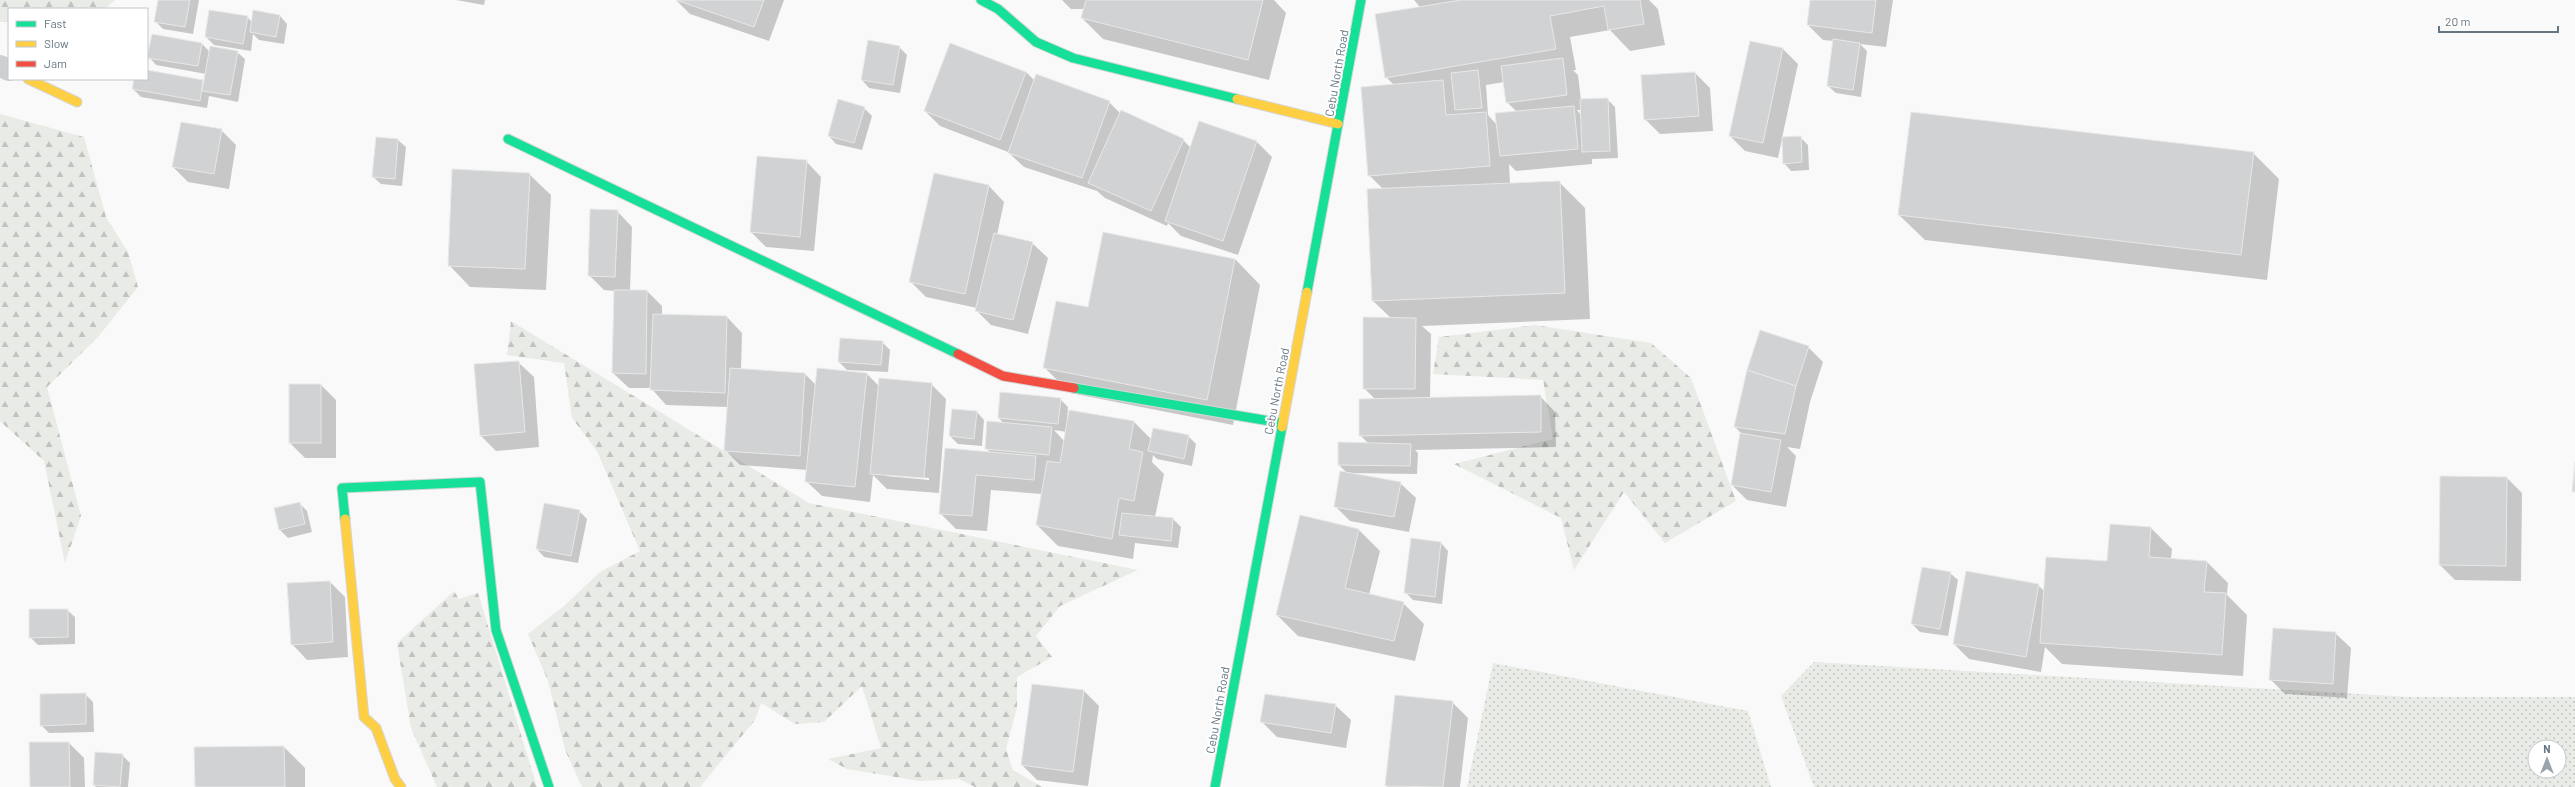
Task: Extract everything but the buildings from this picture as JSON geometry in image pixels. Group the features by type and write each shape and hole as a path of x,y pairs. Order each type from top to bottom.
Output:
{"main road":[{"path":"981,0 998,9 1036,42 1073,58 1338,124"},
{"name":"Cebu North Road","path":"1215,787 1361,0"},
{"path":"30,80 77,102"},
{"path":"508,139 1003,376 1282,423"},
{"path":"401,787 394,779 376,728 364,717 342,488 480,482 496,630 548,787"}],"green space":[{"path":"0,0 115,0 106,8 8,8 8,22 0,22"},
{"path":"0,114 84,137 106,217 128,252 138,287 98,337 47,387 81,516 65,563 44,461 0,421"},
{"path":"511,321 809,503 1138,570 1060,606 1036,636 1052,657 1017,677 1017,707 1006,749 1013,770 1042,787 975,787 959,779 920,781 847,769 828,759 881,748 862,686 824,722 795,724 761,703 755,720 700,787 582,787 565,750 548,681 528,634 564,606 600,572 640,551 597,451 572,418 564,363 507,355"},
{"path":"1535,325 1651,343 1691,378 1736,501 1665,543 1624,492 1574,570 1561,518 1454,464 1553,439 1543,380 1433,374 1439,337"},
{"path":"454,591 459,599 478,593 537,787 437,787 411,728 397,643"},
{"path":"1814,662 2409,697 2575,697 2575,787 1814,787 1781,696"},
{"path":"1493,663 1748,711 1771,787 1467,787"}],"traffic: fast":[{"path":"981,0 998,9 1036,42 1073,58 1237,99"},
{"path":"1307,292 1361,0"},
{"path":"508,139 958,354"},
{"path":"1074,388 1282,423"},
{"path":"1215,787 1282,427"},
{"path":"345,519 342,488 480,482 496,630 549,787"}],"traffic: slow":[{"path":"30,80 77,102"},
{"path":"1237,99 1338,124"},
{"path":"1282,427 1307,292"},
{"path":"345,519 364,717 376,728 395,779 401,787"}],"traffic: jam":[{"path":"958,354 1003,376 1074,388"}]}
